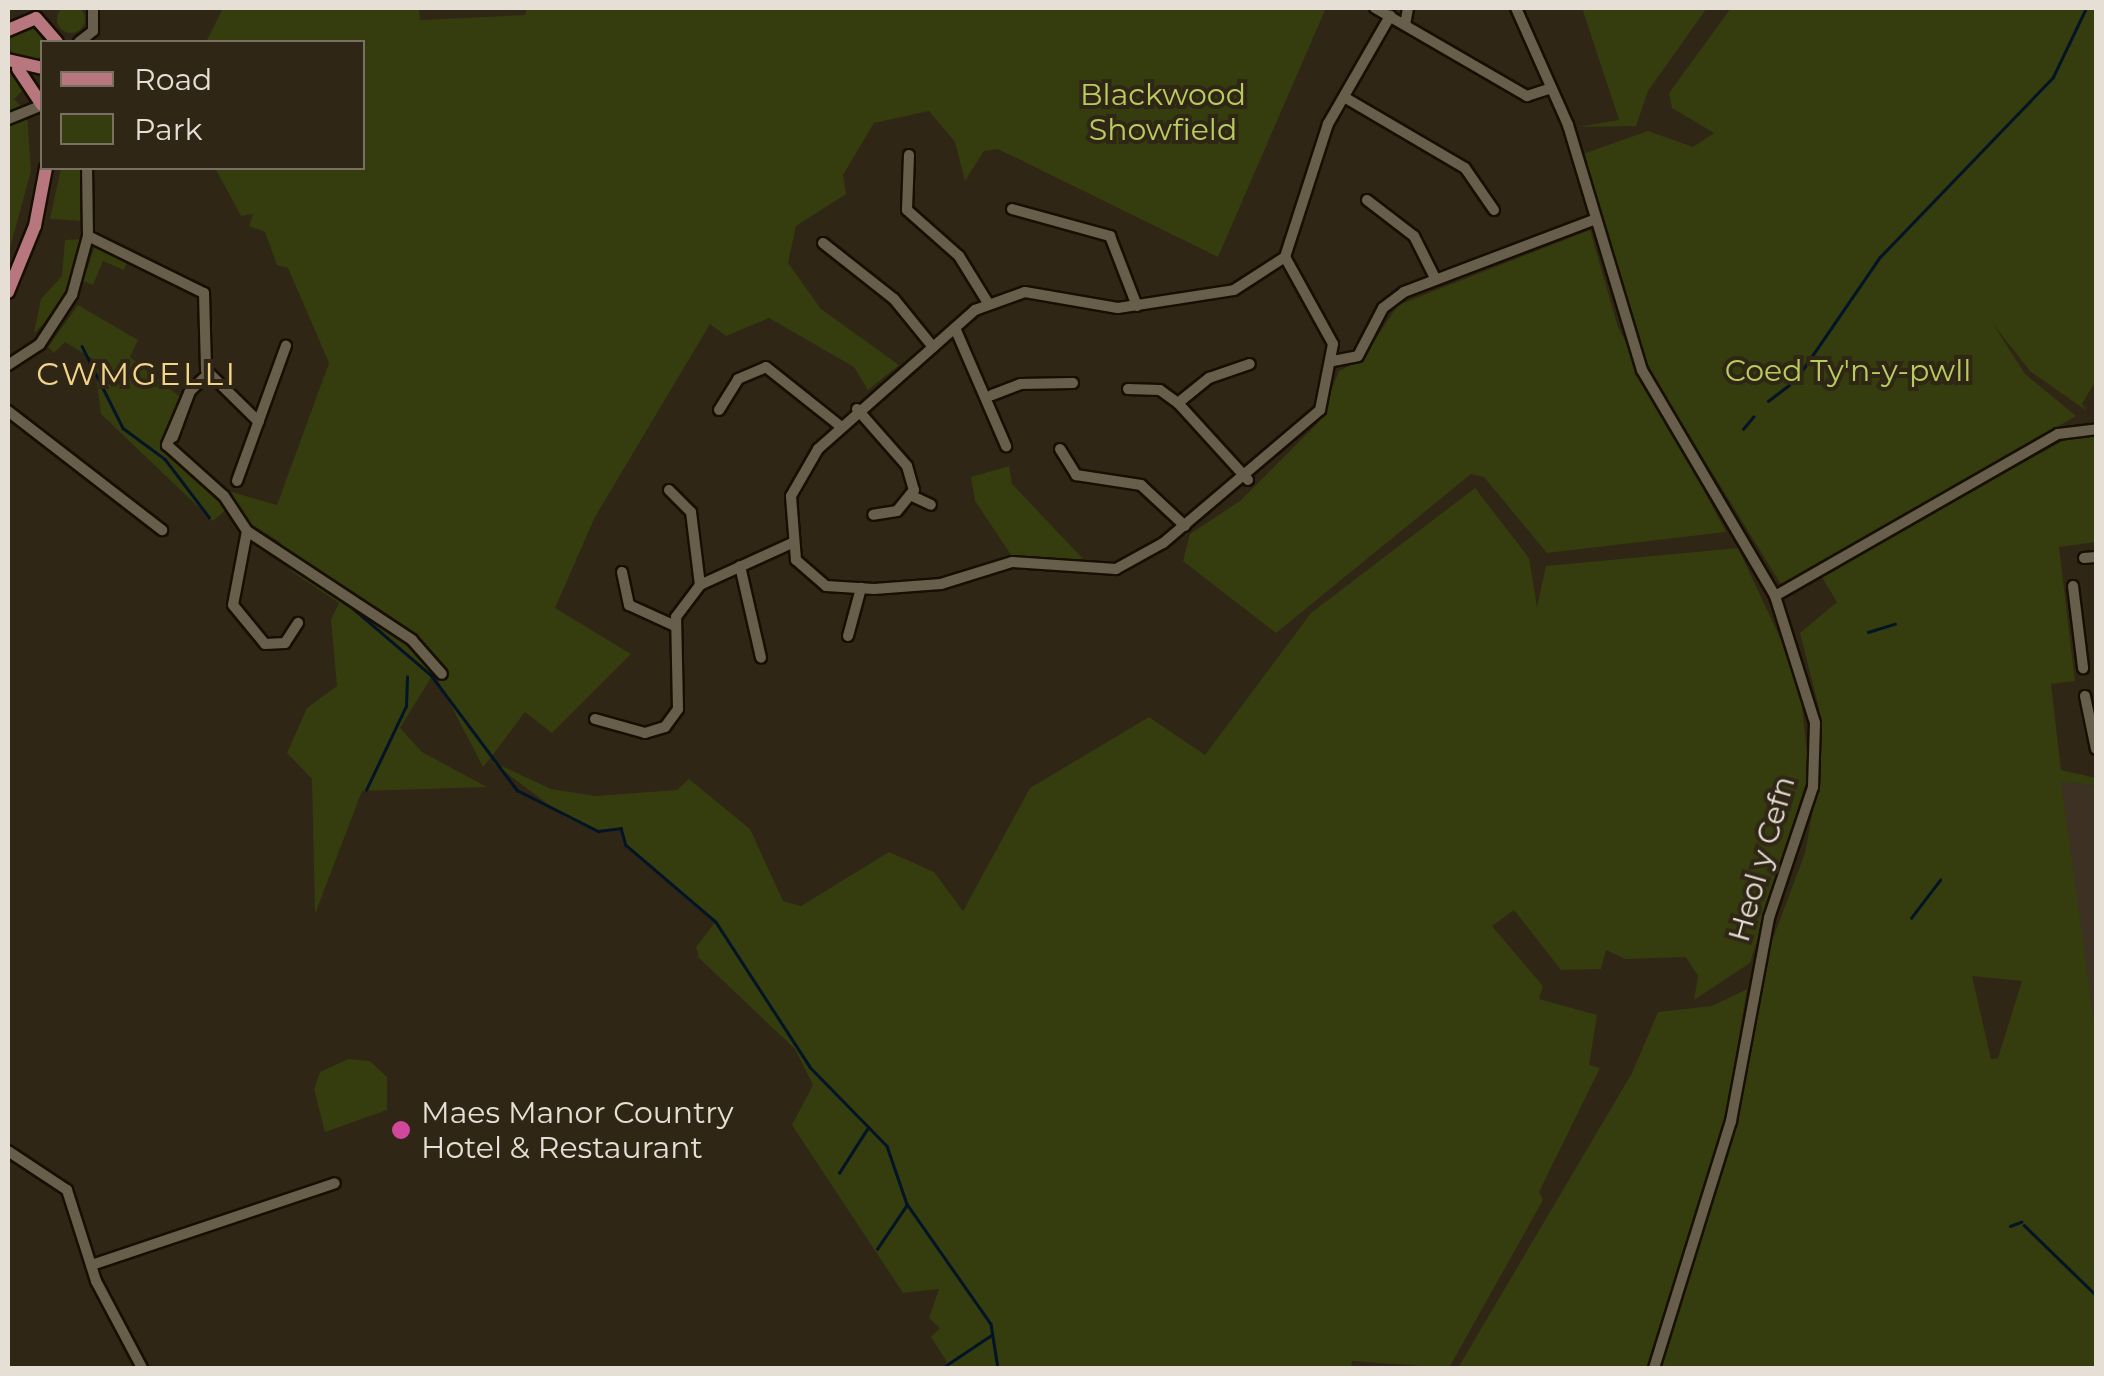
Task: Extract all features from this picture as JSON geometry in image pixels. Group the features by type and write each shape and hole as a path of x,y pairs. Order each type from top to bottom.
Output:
{"main road":[{"path":"46,8 53,33"},
{"path":"8,29 25,13 53,33"},
{"path":"11,63 40,68"},
{"path":"11,63 40,98"},
{"path":"8,292 36,226 46,170"}],"street":[{"path":"81,40 93,31 93,8"},
{"path":"1375,8 1527,96 1551,88"},
{"path":"1405,25 1408,8"},
{"name":"Heol y Cefn","path":"1516,8 1551,88 1642,370 1775,596 1810,693 1813,786 1769,918 1732,1120 1654,1368"},
{"path":"1285,257 1326,322 1333,361 1320,410 1248,480 1163,543 1116,569 1012,562 942,584 861,588 826,586 796,560 792,543 800,475 857,409 988,303 1025,292 1137,306 1234,290 1285,257 1344,97 1390,16"},
{"path":"1344,97 1465,168 1490,208"},
{"path":"8,119 40,101"},
{"path":"909,156 899,169 908,210 959,256 988,303"},
{"path":"8,366 53,329 88,236 87,170"},
{"path":"1019,193 1017,208 1110,236 1137,306"},
{"path":"1366,200 1414,236 1435,278"},
{"path":"1333,361 1358,356 1392,298 1435,278 1596,219"},
{"path":"88,236 204,293 208,374 259,422"},
{"path":"823,243 894,299 933,346"},
{"path":"955,328 992,395 1006,446"},
{"path":"237,481 286,346"},
{"path":"726,405 746,372 766,367 840,425"},
{"path":"1178,403 1244,370"},
{"path":"208,374 190,391 167,445 224,496 247,531 412,640 442,674"},
{"path":"992,395 1020,384 1073,383"},
{"path":"1128,390 1160,390 1178,403 1248,480"},
{"path":"173,437 190,391"},
{"path":"857,409 907,466 910,495 898,510 872,515"},
{"path":"8,411 162,530"},
{"path":"1775,596 2058,434 2096,429"},
{"path":"1060,448 1076,475 1141,485 1185,526"},
{"path":"669,490 691,512 700,585"},
{"path":"910,495 931,505"},
{"path":"247,531 232,591 242,622 276,646 298,623"},
{"path":"595,719 645,733 665,727 678,708 676,626 700,585 792,543"},
{"path":"740,566 761,658"},
{"path":"622,572 628,605 676,626"},
{"path":"2073,586 2083,668"},
{"path":"848,636 861,588"},
{"path":"2081,645 2096,643"},
{"path":"2085,696 2096,749"},
{"path":"8,1151 67,1190 92,1265 142,1368"},
{"path":"92,1265 335,1183"}],"shaded area":[{"path":"2060,781 2096,785 2096,1035 2074,884"}],"green space":[{"path":"71,5 81,9 85,19 81,29 71,33 61,29 57,19 61,9"},
{"name":"Blackwood Showfield","path":"223,8 419,8 420,20 525,15 527,8 1326,8 1218,257 998,149 984,151 965,181 955,142 929,111 874,123 843,175 846,194 796,226 788,263 821,309 899,365 868,390 854,367 769,318 726,336 710,324 595,517 555,608 631,654 552,733 525,712 483,767 434,673 400,728 422,752 487,787 362,791 315,914 312,779 287,753 307,708 337,686 331,620 339,603 291,571 280,542 249,523 228,491 277,505 329,363 288,268 277,265 265,232 249,226 253,214 241,216 216,170 365,170 365,40 207,40"},
{"path":"1582,8 1707,8 1648,91 1636,126 1578,127 1619,120"},
{"name":"Coed Ty'n-y-pwll","path":"1731,8 2096,8 2096,380 2082,404 2087,411 2030,371 1993,324 2025,374 2076,416 1782,586 1649,370 1583,154 1648,131 1693,147 1714,133 1672,108 1669,93"},
{"path":"28,26 41,31 44,37 40,40 40,58 28,62 15,57 10,44 15,31"},
{"path":"8,68 24,89 14,99 27,113 31,171 8,255"},
{"path":"61,170 83,170 84,221 50,219"},
{"path":"1590,230 1618,327 1726,532 1547,553 1484,477 1471,474 1276,633 1183,561 1190,534 1240,501 1318,423 1339,371 1361,360 1398,305"},
{"path":"80,239 62,305 34,333 41,299 62,276 65,240"},
{"path":"95,246 128,259 124,270 103,261 93,285 83,281"},
{"path":"78,305 138,340 130,357 180,397 164,447 228,508 213,521 101,414 94,360 65,342 54,353 48,347"},
{"path":"2081,431 2096,435 2096,542 2059,547 2075,681 2051,684 2061,770 2096,778 2096,785 2061,782 2096,1035 2096,1368 1660,1368 1734,1136 1764,962 1805,853 1821,764 1819,708 1800,633 1837,602 1820,574","holes":["1972,976 2022,981 1998,1058 1991,1059"]},
{"path":"1009,466 1012,484 1087,563 1011,555 975,501 971,477"},
{"path":"1475,488 1529,558 1537,607 1546,566 1738,548 1799,678 1809,773 1750,963 1694,1000 1698,976 1686,957 1625,959 1606,950 1601,969 1561,970 1514,910 1492,926 1543,986 1539,999 1597,1015 1589,1065 1600,1068 1539,1192 1543,1200 1449,1368 1352,1361 1351,1368 942,1368 947,1362 931,1337 940,1328 929,1318 939,1289 903,1293 792,1125 813,1085 795,1049 699,958 696,947 716,921 626,845 621,828 598,831 565,817 489,760 551,789 595,796 677,790 689,779 750,829 783,901 801,906 889,852 934,872 963,911 1030,788 1149,717 1205,755 1311,613"},
{"path":"1747,989 1723,1131 1647,1368 1458,1368 1632,1073 1658,1012 1712,1006"},
{"path":"348,1059 370,1061 387,1077 387,1110 325,1132 314,1089 320,1072"}],"waterway":[{"path":"1799,375 1879,258 2053,77 2086,8"},
{"path":"82,346 123,428 165,459 209,517"},
{"path":"1768,401 1789,385"},
{"path":"1743,429 1753,417"},
{"path":"349,605 431,675 517,790 598,831 621,828 626,845 716,922 810,1067 887,1146 907,1204 991,1324 998,1368"},
{"path":"1868,632 1895,624"},
{"path":"366,790 406,706 407,677"},
{"path":"1911,918 1940,880"},
{"path":"839,1173 867,1129"},
{"path":"877,1249 906,1206"},
{"path":"2010,1226 2021,1222"},
{"path":"2024,1225 2095,1294"},
{"path":"942,1368 990,1336"}],"place":[{"name":"Maes Manor Country Hotel & Restaurant","path":"401,1130"}],"district":[{"name":"CWMGELLI","path":"137,374"}]}
